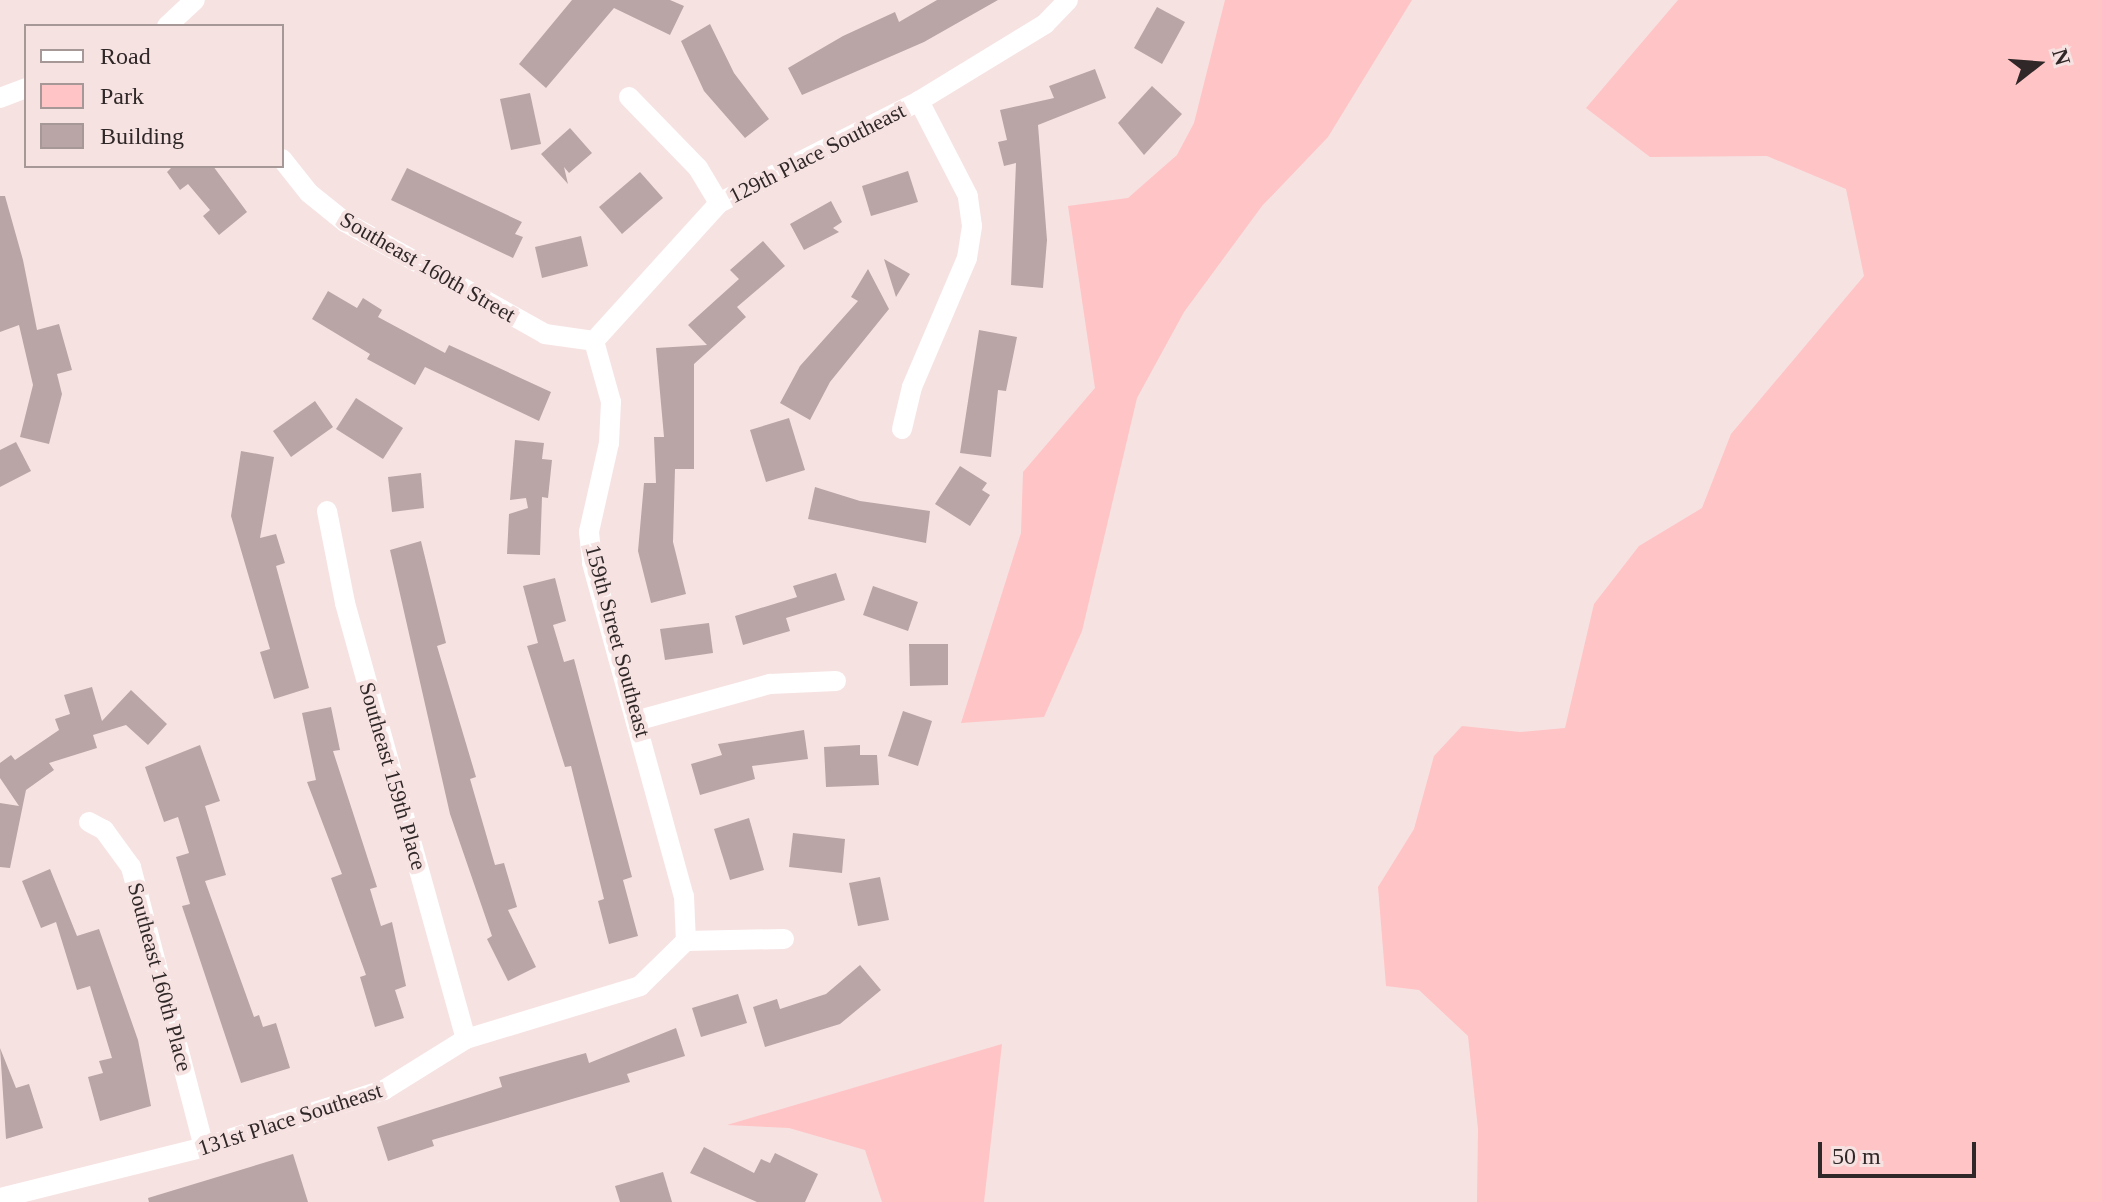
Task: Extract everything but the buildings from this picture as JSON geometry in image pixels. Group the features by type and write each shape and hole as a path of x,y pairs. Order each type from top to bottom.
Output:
{"street":[{"path":"173,24 195,0"},
{"name":"129th Place Southeast","path":"594,341 719,203 919,101 1034,32 1068,0"},
{"path":"0,98 24,89"},
{"path":"629,97 698,168 719,203"},
{"path":"902,429 912,387 967,258 972,226 968,196 919,101"},
{"name":"Southeast 160th Street","path":"284,161 345,222 545,334 594,341"},
{"name":"159th Street Southeast","path":"594,341 611,402 609,443 589,532 592,563 639,720 684,896 686,941"},
{"name":"Southeast 159th Place","path":"327,511 345,603 466,1039"},
{"path":"639,720 770,684 836,681"},
{"name":"Southeast 160th Place","path":"89,822 104,830 131,867 204,1147"},
{"path":"686,941 784,939"},
{"name":"131st Place Southeast","path":"0,1198 204,1147 384,1090 466,1039 640,986 686,941"}],"green space":[{"path":"1225,0 1412,0 1328,137 1262,206 1184,312 1137,398 1082,631 1044,717 961,723 1021,533 1023,472 1095,388 1068,206 1128,198 1177,155 1194,123"},
{"path":"1678,0 2102,0 2102,1202 1477,1202 1478,1129 1468,1036 1419,990 1386,986 1378,887 1414,829 1434,756 1462,726 1520,732 1565,728 1594,604 1639,546 1702,508 1731,434 1864,276 1846,189 1767,156 1650,157 1586,108"},
{"path":"1002,1044 984,1202 882,1202 865,1150 789,1128 727,1125"}]}
